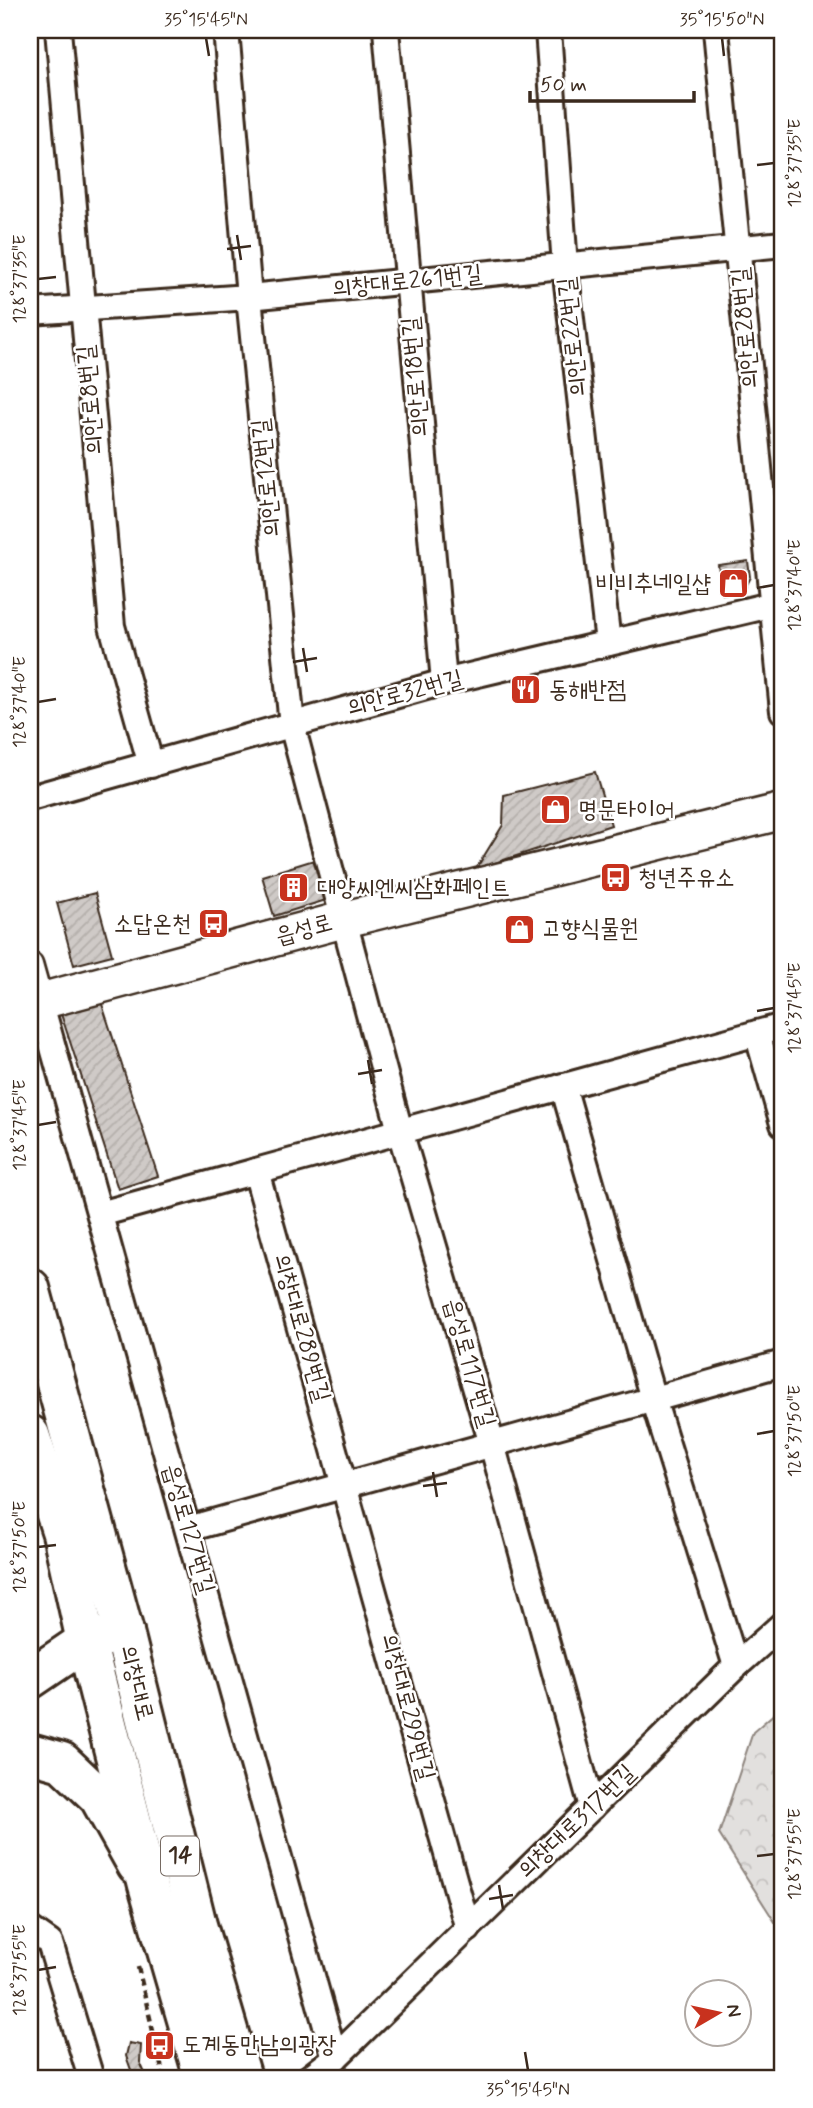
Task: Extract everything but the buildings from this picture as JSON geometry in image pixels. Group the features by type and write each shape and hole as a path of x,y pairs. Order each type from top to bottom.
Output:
{"main road":[{"name":"읍성로","path":"35,1002 346,919 783,811"},
{"name":"의창대로","path":"30,1288 124,1632 197,1925 242,2078"},
{"name":"의창대로","path":"30,1435 62,1532 86,1641 148,1885 204,2078"},
{"path":"30,1679 86,1641 124,1632"},
{"path":"30,1754 62,1762 99,1797 148,1885"}],"street":[{"name":"의안로8번길","path":"58,30 111,626 151,765"},
{"name":"의안로12번길","path":"226,30 249,297 292,725 346,919"},
{"name":"의안로18번길","path":"386,30 444,682"},
{"name":"의안로22번길","path":"548,30 565,266 608,643"},
{"name":"의안로28번길","path":"716,30 778,604 783,711"},
{"name":"의창대로261번길","path":"30,312 407,283 783,244"},
{"name":"의안로32번길","path":"30,799 444,682 778,604"},
{"name":"읍성로117번길","path":"346,919 400,1131 492,1444 592,1807"},
{"name":"읍성로127번길","path":"30,965 35,1002 100,1214 335,2058"},
{"path":"100,1214 783,1026"},
{"path":"757,1033 783,1124"},
{"path":"563,1087 653,1399 736,1666"},
{"name":"의창대로289번길","path":"257,1171 345,1485"},
{"path":"188,1529 783,1363"},
{"name":"의창대로299번길","path":"345,1485 468,1929"},
{"name":"의창대로317번길","path":"309,2078 335,2058 783,1623"},
{"path":"30,1929 50,1943 91,2078"}],"green space":[{"path":"783,1706 783,1923 775,1922 719,1834 753,1732"}],"place":[{"name":"비비추네일샵","path":"734,584"},
{"name":"동해반점","path":"526,690"},
{"name":"명문타이어","path":"555,810"},
{"name":"청년주유소","path":"615,878"},
{"name":"대양씨엔씨삼화페인트","path":"294,888"},
{"name":"소답온천","path":"214,924"},
{"name":"고향식물원","path":"519,929"},
{"name":"도계동만남의광장","path":"159,2045"}]}
